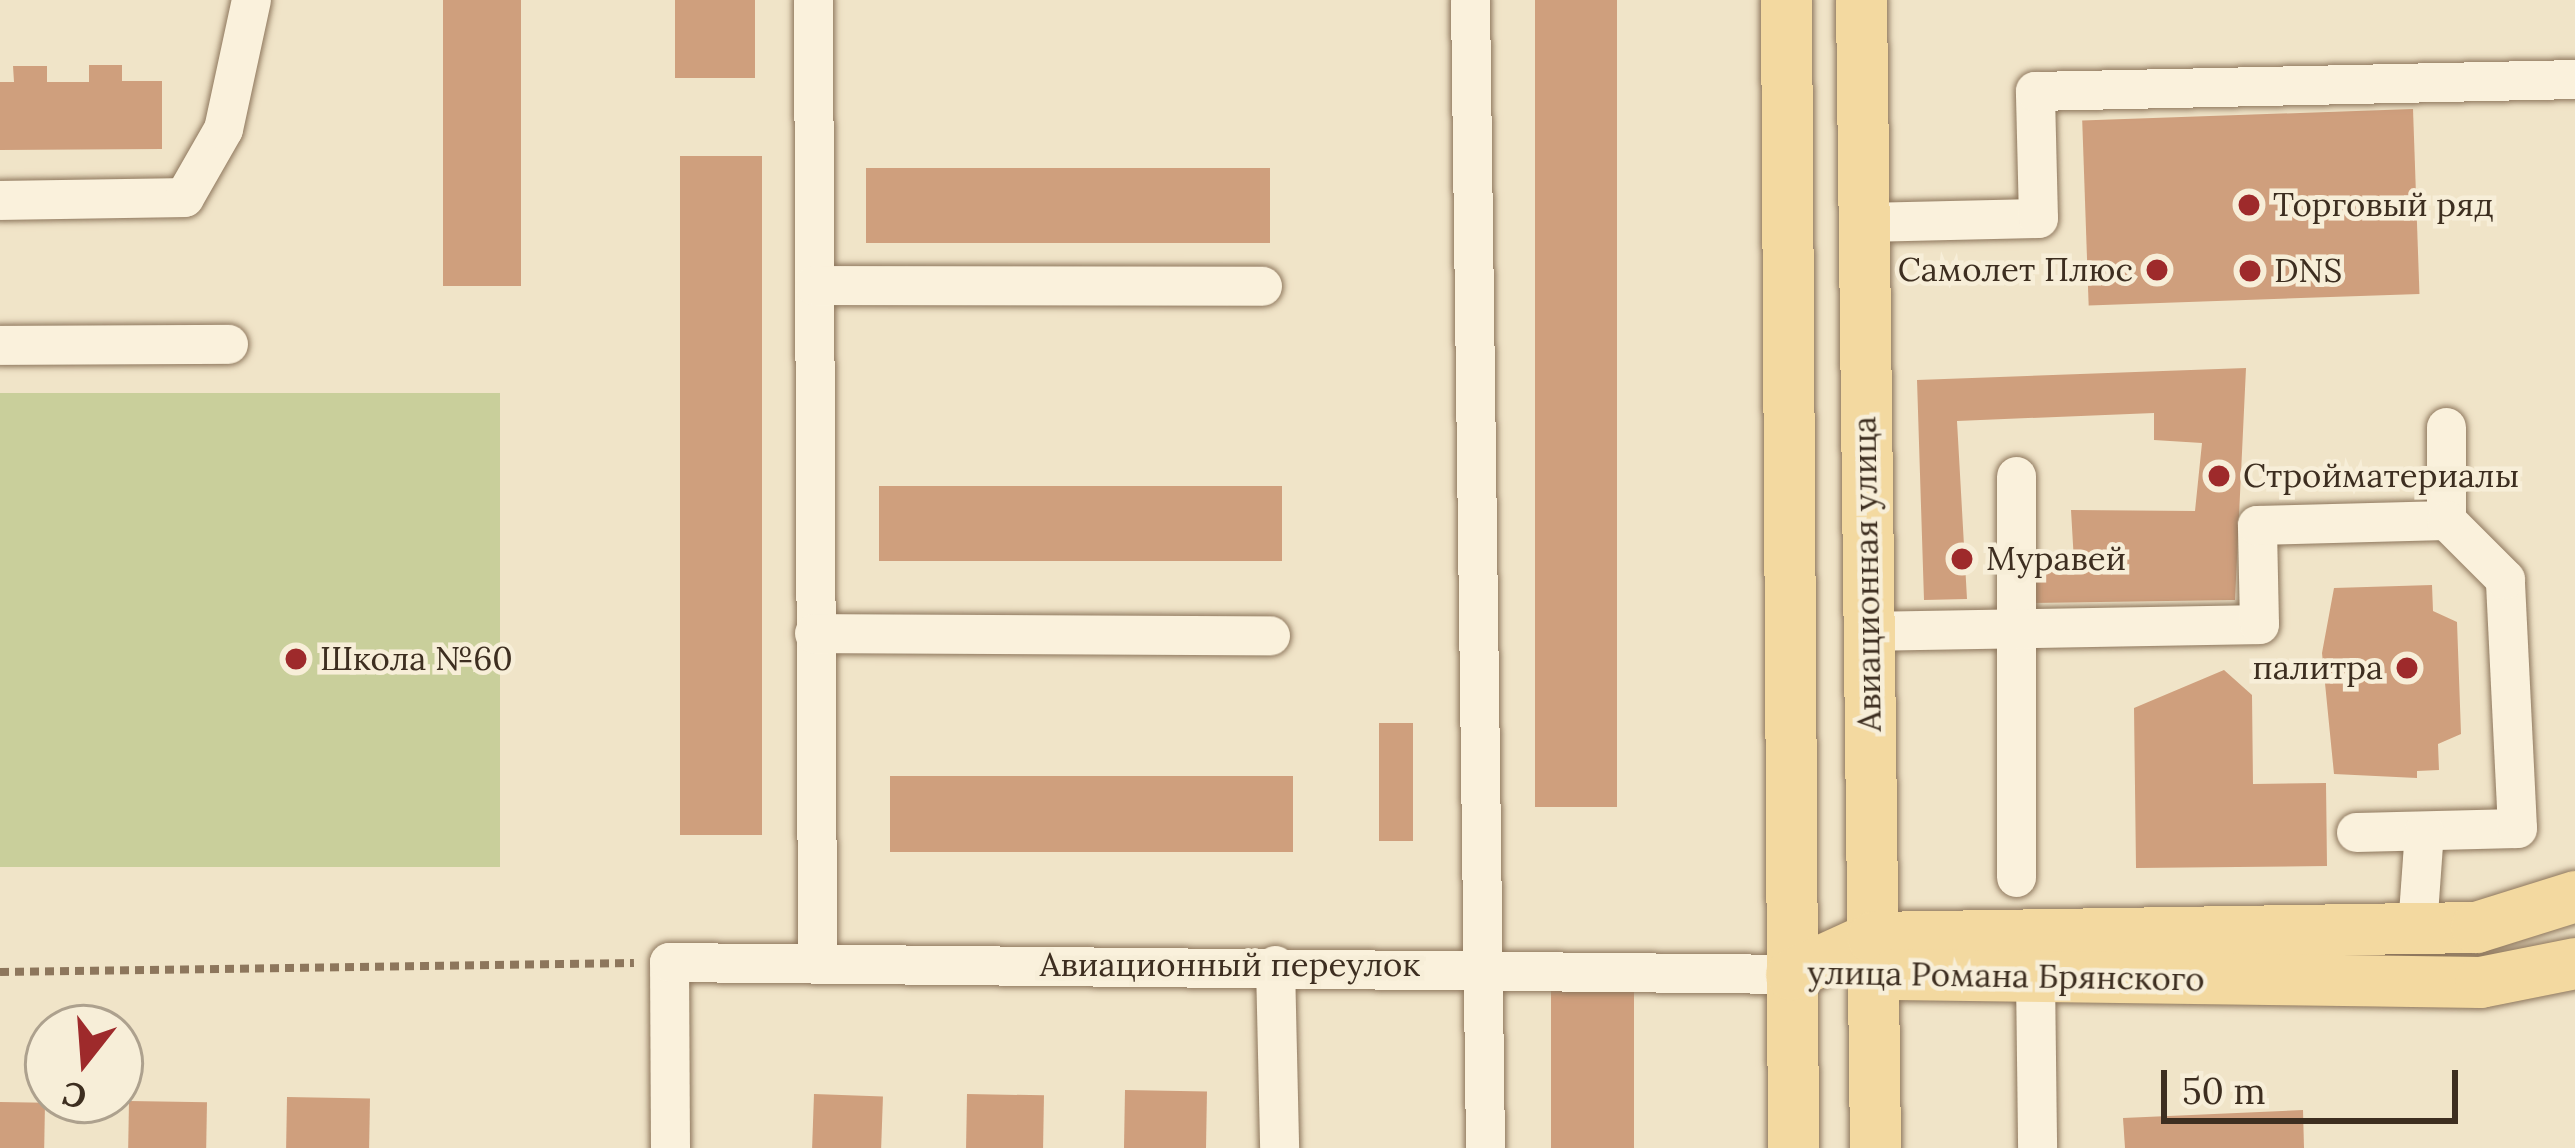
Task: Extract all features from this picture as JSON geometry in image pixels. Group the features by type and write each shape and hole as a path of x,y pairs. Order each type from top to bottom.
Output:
{"main road":[{"path":"1786,0 1792,1148"},
{"name":"Авиационная улица","path":"1861,0 1874,1148"},
{"name":"улица Романа Брянского","path":"1791,974 1873,956 2476,927 2575,896"},
{"name":"улица Романа Брянского","path":"1873,956 2035,976 2480,982 2575,963"}],"street":[{"path":"0,200 184,197 224,129 250,0"},
{"path":"813,0 817,964"},
{"path":"1469,0 1485,1148"},
{"path":"1862,221 2038,218 2036,92 2575,80"},
{"path":"814,286 1262,286"},
{"path":"0,345 228,344"},
{"path":"2356,832 2517,828 2505,579 2446,520 2446,427"},
{"path":"2016,476 2016,877"},
{"path":"1868,631 2259,624 2257,525 2446,520"},
{"path":"814,633 1270,635"},
{"path":"2417,928 2424,831"},
{"path":"669,962 670,1148"},
{"name":"Авиационный переулок","path":"669,962 1483,966 1791,974"},
{"path":"1275,965 1279,1148"},
{"path":"2035,976 2037,1148"}],"path":[{"path":"0,972 669,962"}],"green space":[{"name":"Школа №60","path":"0,393 500,393 500,867 0,867"}],"building":[{"path":"443,0 521,0 521,286 443,286"},
{"path":"675,0 755,0 755,78 675,78"},
{"path":"1535,0 1617,0 1617,807 1535,807"},
{"path":"89,65 122,65 122,81 162,81 162,149 0,150 0,82 14,82 13,66 47,66 47,82 89,82"},
{"name":"Торговый ряд","path":"2413,109 2419,294 2089,305 2082,121"},
{"path":"680,156 762,156 762,835 680,835"},
{"path":"866,168 1270,168 1270,243 866,243"},
{"name":"Стройматериалы","path":"2246,368 2235,600 2030,603 2029,562 2074,562 2071,510 2195,511 2202,443 2154,440 2154,413 1957,421 1967,599 1924,600 1917,380"},
{"path":"879,486 1282,486 1282,561 879,561"},
{"path":"2432,585 2433,611 2457,622 2461,734 2438,744 2439,770 2417,771 2417,778 2334,774 2322,653 2334,588"},
{"path":"2224,670 2252,695 2253,784 2326,783 2327,866 2136,868 2134,708"},
{"path":"1379,723 1413,723 1413,841 1379,841"},
{"path":"890,776 1293,776 1293,852 890,852"},
{"path":"1551,983 1634,983 1634,1148 1551,1148"},
{"path":"1125,1090 1207,1091 1206,1148 1124,1148"},
{"path":"814,1094 883,1096 881,1148 812,1148"},
{"path":"967,1094 1044,1095 1043,1148 966,1148"},
{"path":"287,1097 370,1098 369,1148 286,1148"},
{"path":"144,1101 207,1102 206,1148 128,1148 129,1124 144,1124"},
{"path":"0,1102 24,1102 24,1124 45,1124 44,1148 0,1148"},
{"path":"2303,1110 2304,1148 2125,1148 2123,1118"}],"place":[{"name":"Торговый ряд","path":"2249,205"},
{"name":"Самолет Плюс","path":"2157,270"},
{"name":"DNS","path":"2250,271"},
{"name":"Стройматериалы","path":"2219,476"},
{"name":"Муравей","path":"1962,559"},
{"name":"Школа №60","path":"296,659"},
{"name":"палитра","path":"2407,668"}]}
